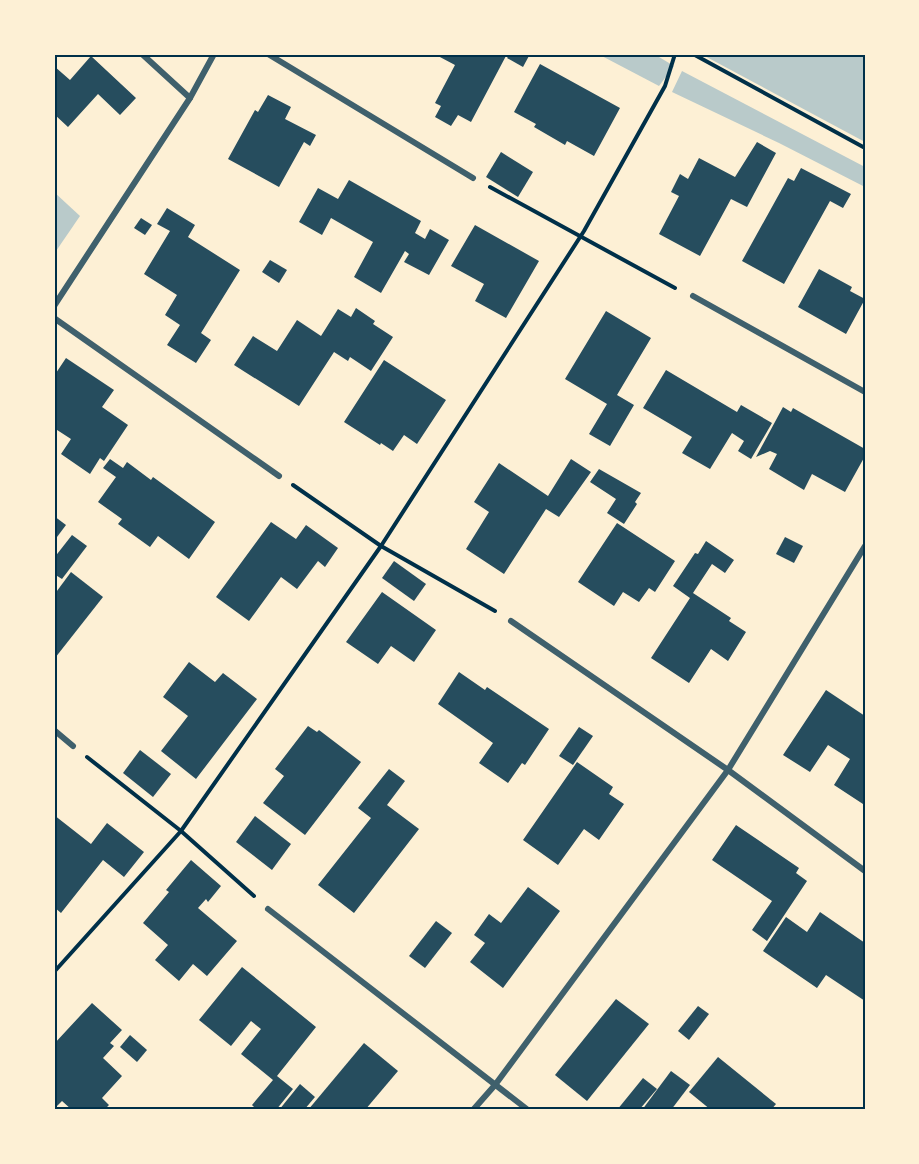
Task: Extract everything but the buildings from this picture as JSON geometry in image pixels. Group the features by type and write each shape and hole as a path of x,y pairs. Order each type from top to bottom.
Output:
{"street":[{"path":"142,54 190,98"},
{"path":"54,306 190,98 214,54"},
{"path":"268,54 473,178"},
{"path":"693,296 865,392"},
{"path":"54,318 279,476"},
{"path":"472,1110 495,1085 728,770 865,546"},
{"path":"511,621 728,770 865,872"},
{"path":"54,730 74,746"},
{"path":"268,909 528,1110"}],"path":[{"path":"54,972 181,831 381,546 580,236 664,86 675,54"},
{"path":"693,54 865,148"},
{"path":"473,178 693,296"},
{"path":"279,476 381,546 511,621"},
{"path":"74,746 181,831 268,909"}],"shaded area":[{"path":"598,54 654,54 674,66 659,86"},
{"path":"701,54 865,54 865,142"},
{"path":"682,71 865,167 865,187 672,92"},
{"path":"54,192 80,216 54,254"}]}
